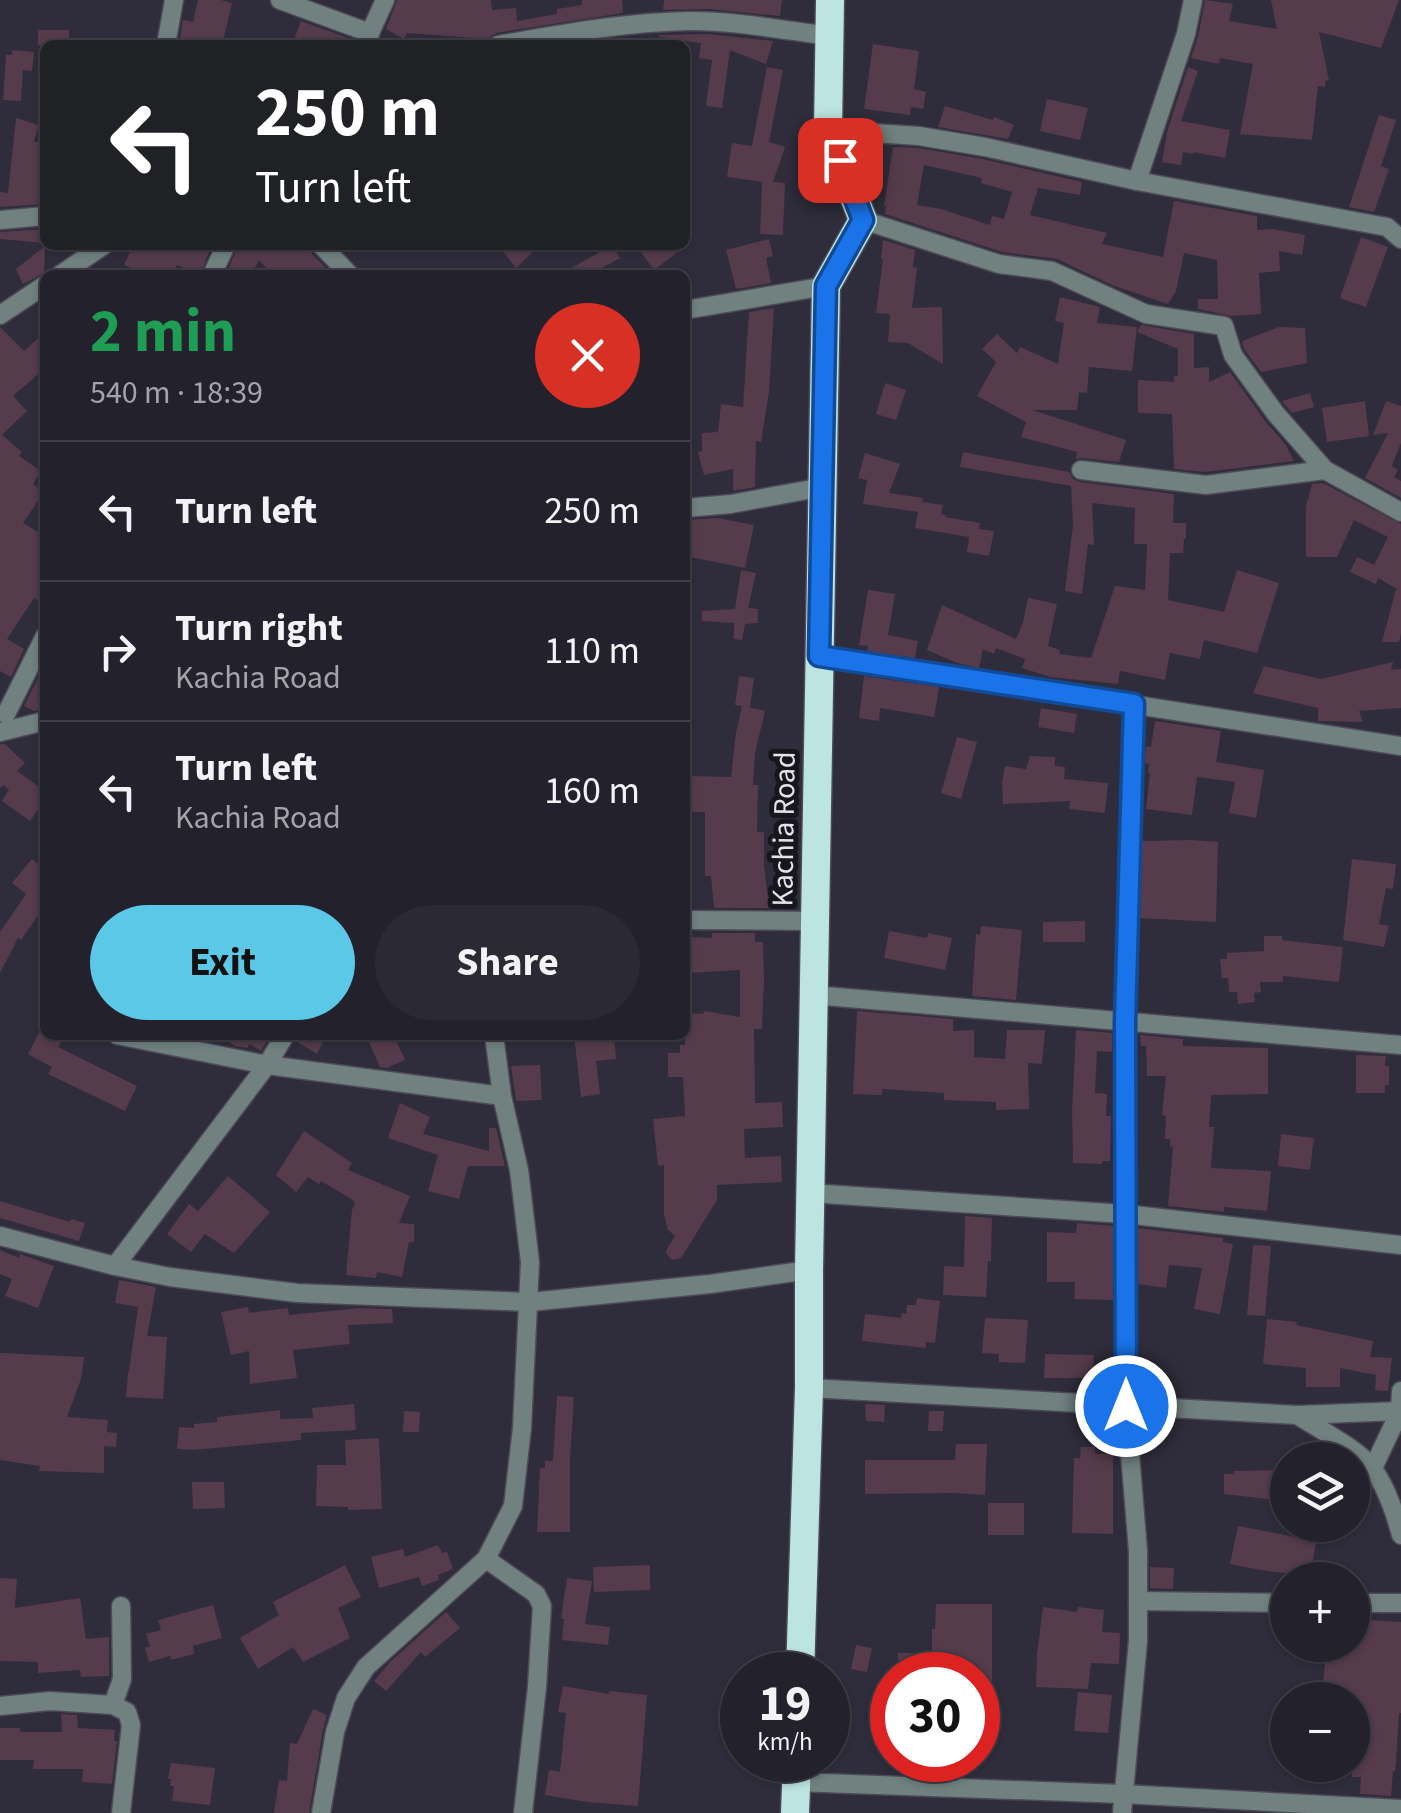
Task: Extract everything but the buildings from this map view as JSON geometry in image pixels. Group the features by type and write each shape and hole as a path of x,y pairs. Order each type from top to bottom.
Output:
{"highway":[{"path":"830,0 828,130 863,220"},
{"name":"Kachia Road","path":"801,1652 809,1388 826,286 863,220"},
{"path":"795,1813 796,1782"}],"street":[{"path":"167,40 174,0"},
{"path":"280,0 369,39 385,0"},
{"path":"1137,181 1186,34 1193,0"},
{"path":"527,40 618,24 692,21 829,36"},
{"path":"828,130 919,136 969,144 1137,181 1387,227 1401,239"},
{"path":"0,220 40,216"},
{"path":"863,220 999,264 1052,270 1146,314 1224,326 1233,355 1276,414 1325,470 1401,512"},
{"path":"67,270 97,250"},
{"path":"326,250 345,270"},
{"path":"690,309 826,286"},
{"path":"0,315 40,287"},
{"path":"1082,470 1206,485 1325,470"},
{"path":"690,508 823,487"},
{"path":"40,646 2,718 25,727 40,723"},
{"path":"819,656 1401,746"},
{"path":"1122,1803 1138,1642 1138,1551 1126,1406 1125,1214 1125,1022 1134,704"},
{"path":"690,920 814,920"},
{"path":"813,995 1401,1046"},
{"path":"142,1040 267,1065 502,1096"},
{"path":"116,1266 283,1040"},
{"path":"321,1813 335,1732 346,1698 366,1667 486,1559 513,1506 522,1428 530,1262 520,1170 502,1096 495,1040"},
{"path":"810,1194 1125,1214 1401,1245"},
{"path":"0,1236 170,1277 297,1293 530,1302 809,1270"},
{"path":"809,1388 1296,1415 1401,1411"},
{"path":"1373,1468 1401,1411 1401,1391"},
{"path":"1296,1415 1373,1468 1401,1534"},
{"path":"486,1559 536,1594 542,1606 523,1813"},
{"path":"1138,1601 1270,1602"},
{"path":"1370,1603 1401,1603"},
{"path":"114,1705 122,1678 121,1606"},
{"path":"0,1706 50,1702 114,1705 127,1712 131,1725 121,1813"},
{"path":"850,1776 1122,1803 1401,1809"}],"route":[{"path":"840,160 863,220 826,286 819,656 1134,704 1125,1022 1126,1406"}]}
